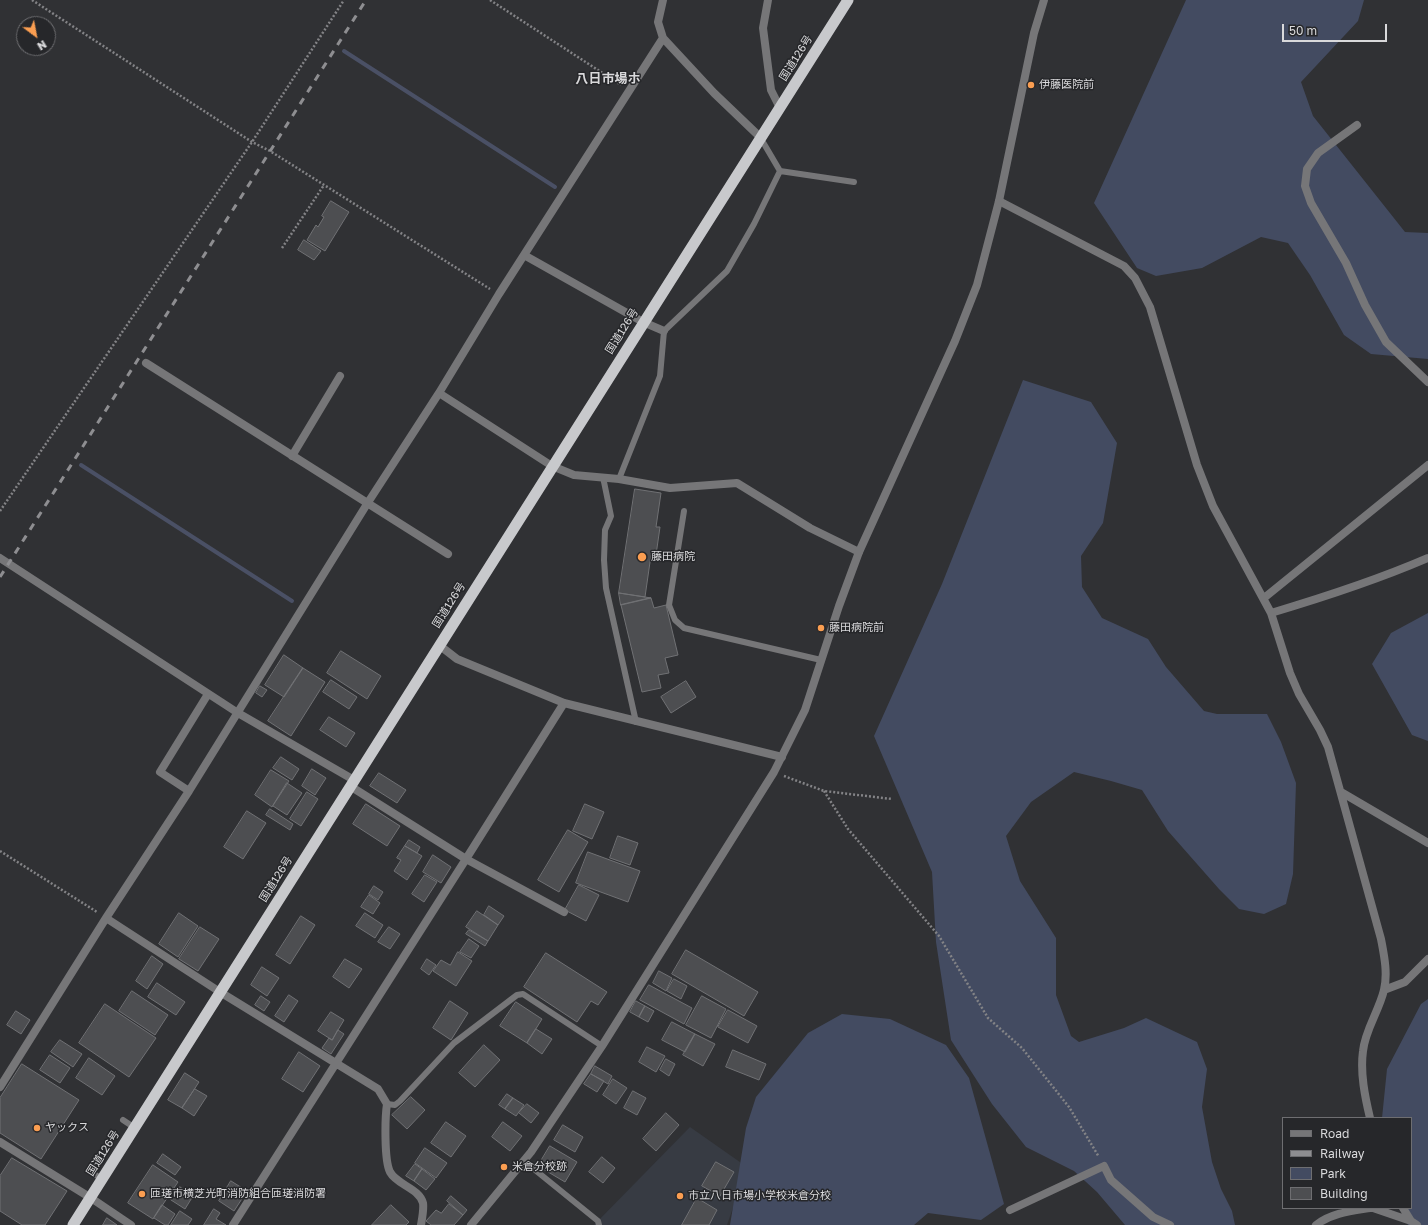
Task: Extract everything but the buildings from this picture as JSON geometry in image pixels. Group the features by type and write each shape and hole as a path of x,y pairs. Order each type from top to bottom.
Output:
{"highway":[{"name":"国道126号","path":"73,1225 848,0"}],"street":[{"path":"663,0 658,22 663,38 714,93 760,137"},
{"path":"768,0 763,28 771,90 780,108"},
{"path":"473,1224 524,1161 602,1046 774,772 805,710 839,606 859,552 955,341 977,285 999,201 1034,32 1044,0"},
{"path":"0,1087 106,918 189,791 367,504 439,393 499,294 663,38"},
{"path":"1357,125 1318,152 1307,169 1304,186 1311,203 1346,263 1365,305 1386,342 1428,382"},
{"path":"999,201 1124,266 1135,278 1150,307 1197,465 1213,506 1264,598 1271,613 1290,673 1299,694 1328,747 1381,939 1386,966 1384,990 1366,1035 1363,1052 1366,1098 1370,1117"},
{"path":"524,255 643,322 664,332"},
{"path":"146,363 448,554"},
{"path":"292,456 340,376"},
{"path":"439,393 552,466 574,475 619,479 670,488 737,483 810,528 859,552"},
{"path":"1264,598 1428,465"},
{"path":"0,558 208,694 352,783 466,859 564,912"},
{"path":"1271,613 1394,573 1428,558"},
{"path":"439,645 457,659 564,703 782,757"},
{"path":"189,791 160,772 208,694"},
{"path":"232,1225 564,703"},
{"path":"1341,792 1428,843"},
{"path":"106,918 220,992 378,1089 387,1104 385,1118 387,1163 390,1172 417,1194 423,1203 421,1225"},
{"path":"1384,990 1405,982 1428,959"},
{"path":"1,1145 91,1198 131,1225"},
{"path":"1010,1210 1104,1166 1111,1180 1153,1217 1170,1225"},
{"path":"1316,1225 1323,1220 1342,1213 1366,1209"},
{"path":"1375,1209 1414,1223"},
{"path":"1404,1209 1414,1223"}],"lane":[{"path":"760,137 780,171"},
{"path":"780,171 854,182"},
{"path":"619,479 660,376 664,332 727,271 754,224 780,171"},
{"path":"604,477 611,516 604,530 606,588 636,722"},
{"path":"684,511 669,605 675,620 684,628 821,660"},
{"path":"387,1104 395,1104 400,1101 454,1043 517,995 523,994 602,1046"},
{"path":"123,1120 135,1128"},
{"path":"524,1161 598,1221 599,1225"},
{"path":"90,1172 102,1179"}],"path":[{"path":"32,0 252,142 270,151 499,294"},
{"path":"0,511 252,142 344,0"},
{"path":"490,0 629,91"},
{"path":"282,248 324,185"},
{"path":"774,772 824,791 892,800"},
{"path":"824,791 848,829 940,936 988,1018 1022,1048 1070,1107 1104,1166"},
{"path":"0,851 106,918"}],"shaded area":[{"name":"市立八日市場小学校米倉分校","path":"690,1127 747,1167 727,1225 594,1225"}],"green space":[{"path":"1186,0 1364,0 1358,21 1301,82 1313,116 1405,232 1428,233 1428,359 1371,354 1344,335 1310,275 1288,243 1261,237 1202,268 1156,276 1137,268 1094,203"},
{"path":"1023,380 1091,402 1117,443 1103,523 1081,556 1082,587 1102,618 1148,639 1166,667 1204,711 1217,714 1267,714 1281,742 1296,783 1293,874 1286,904 1264,914 1239,909 1219,889 1168,831 1142,790 1074,772 1031,802 1006,836 1020,881 1056,938 1056,995 1071,1036 1079,1042 1124,1028 1146,1018 1197,1042 1207,1069 1202,1107 1212,1162 1221,1189 1232,1211 1235,1225 1125,1225 1097,1192 1074,1171 1026,1147 992,1104 951,1040 936,942 932,872 874,736 942,584"},
{"path":"1428,613 1428,741 1412,735 1372,664 1391,633"},
{"path":"1428,999 1428,1225 1408,1225 1400,1209 1412,1209 1412,1117 1382,1117 1387,1069 1421,1004"},
{"path":"842,1014 890,1019 946,1045 969,1078 1004,1204 981,1220 928,1213 914,1225 730,1225 746,1128 756,1097 808,1033"}],"waterway":[{"path":"344,51 555,187"},
{"path":"81,465 292,601"}],"railway":[{"path":"0,577 366,0"}],"place":[{"name":"伊藤医院前","path":"1031,85"},
{"name":"藤田病院","path":"642,557"},
{"name":"藤田病院前","path":"821,628"},
{"name":"ヤックス","path":"37,1128"},
{"name":"米倉分校跡","path":"504,1167"},
{"name":"匝瑳市横芝光町消防組合匝瑳消防署","path":"142,1194"},
{"name":"市立八日市場小学校米倉分校","path":"680,1196"}],"district":[{"name":"八日市場ホ","path":"608,79"}]}
